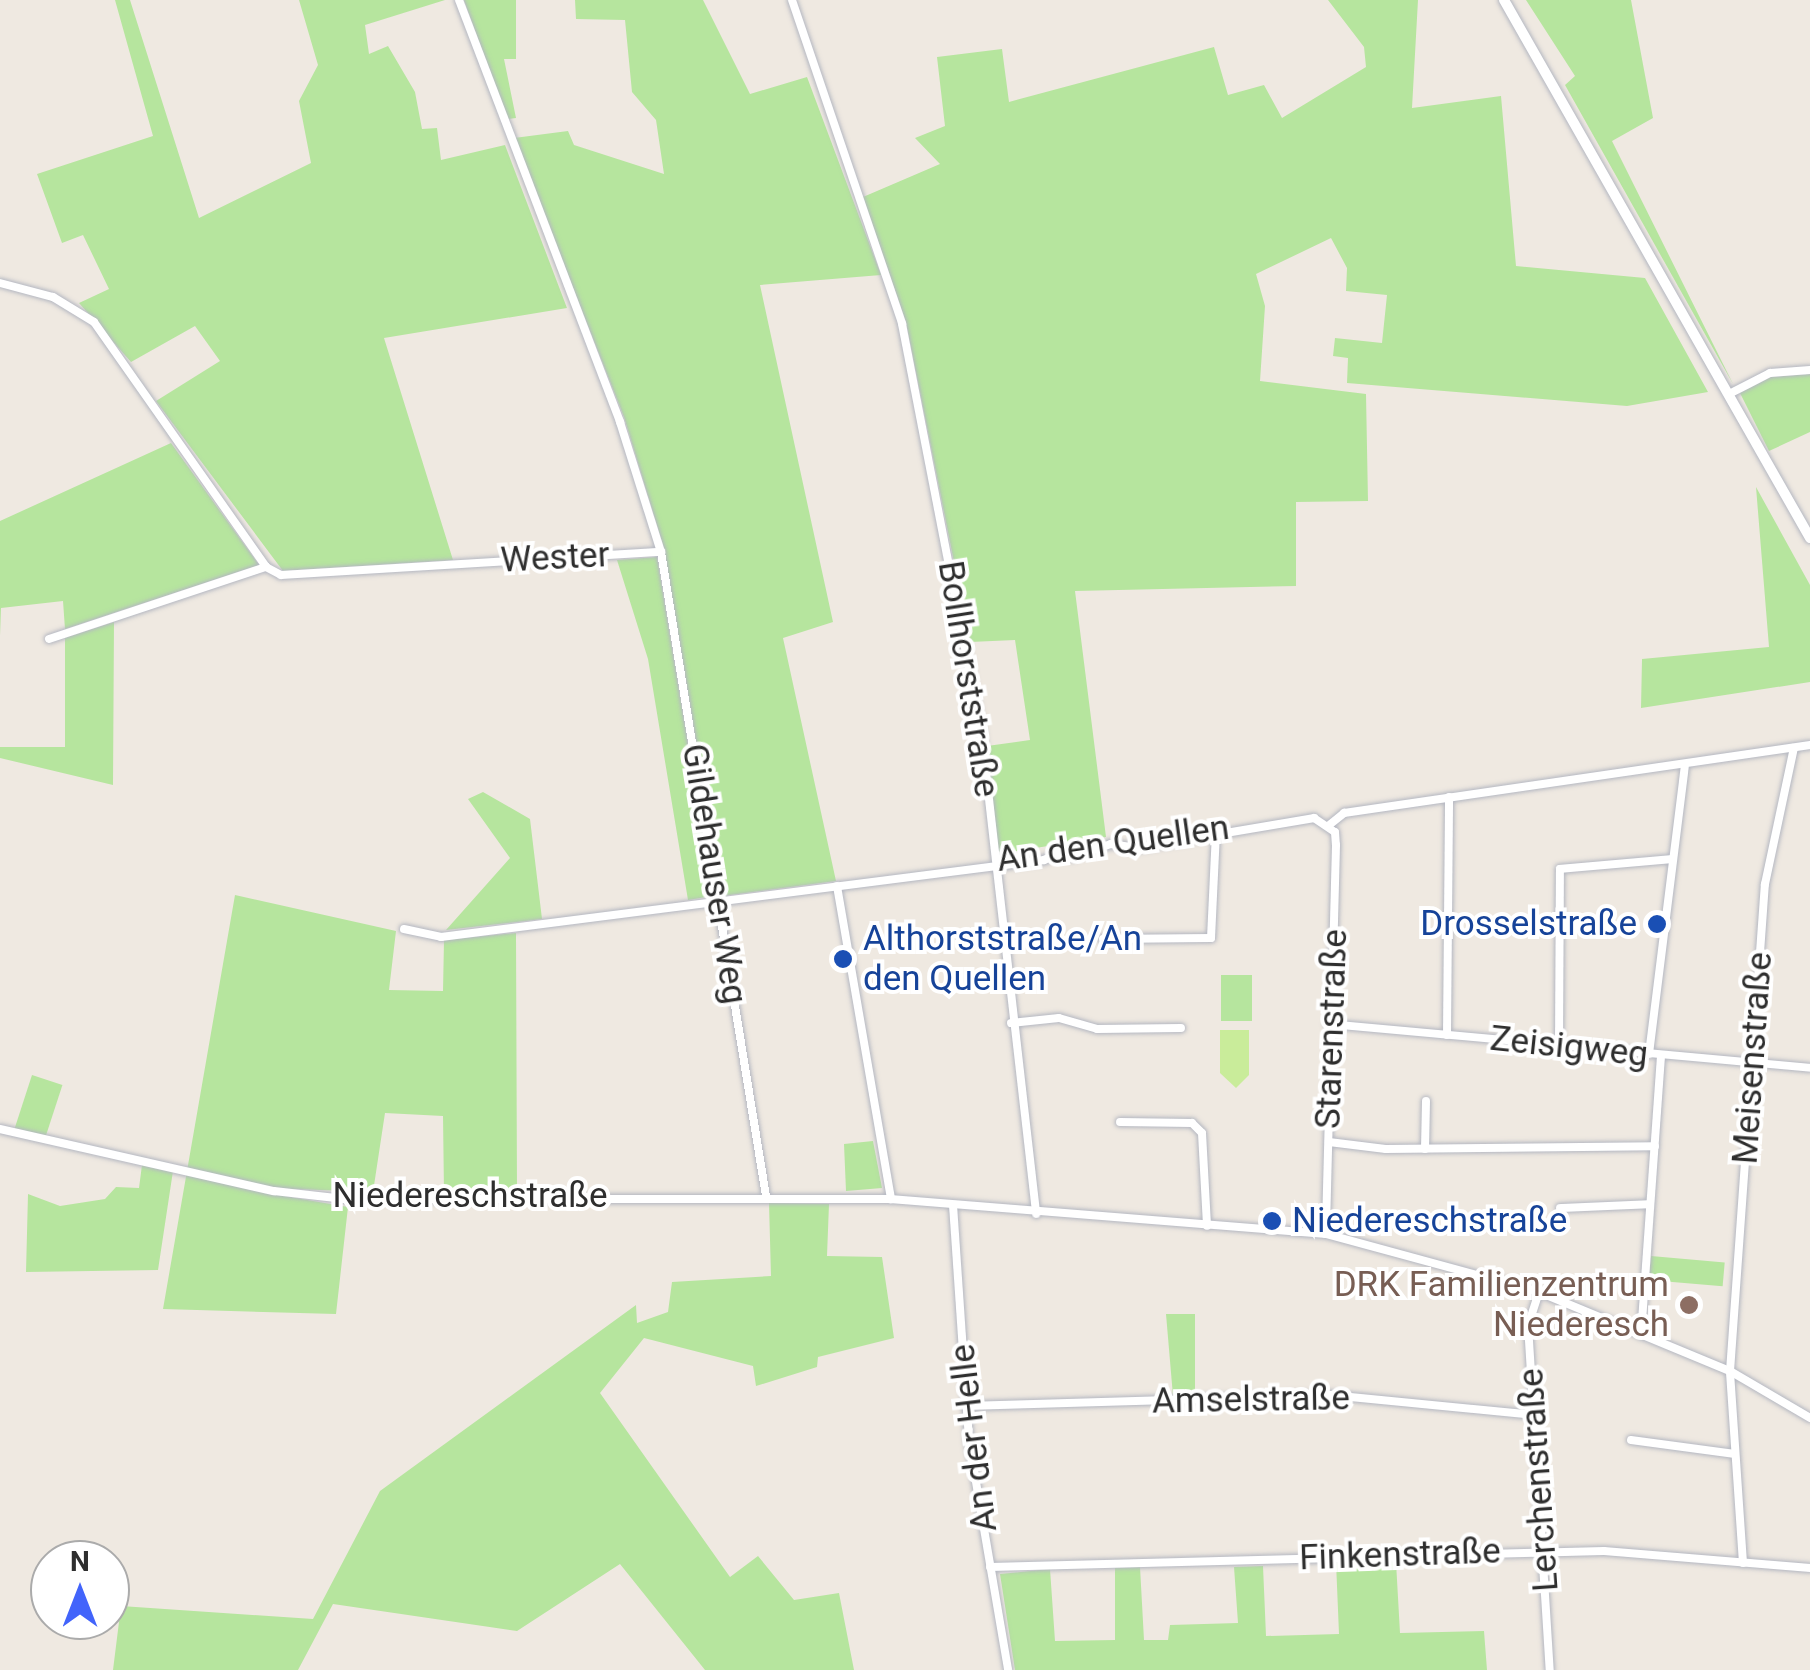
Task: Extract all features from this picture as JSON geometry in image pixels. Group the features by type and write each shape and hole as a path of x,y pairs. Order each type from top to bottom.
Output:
{"main road":[{"path":"1504,0 1810,538"}],"street":[{"name":"Wester","path":"266,567 299,578 661,552 620,422 459,0"},
{"name":"Bollhorststraße","path":"792,0 902,324 981,729 1011,1023 1036,1214"},
{"path":"0,283 53,296 94,322 266,567 50,639"},
{"path":"1729,394 1770,373 1810,370"},
{"name":"Gildehauser Weg","path":"661,552 766,1196"},
{"name":"An den Quellen","path":"404,929 441,936 994,862 1178,842 1184,834 1302,816 1328,826 1344,813 1685,767 1810,745"},
{"name":"Meisenstraße","path":"1744,1562 1730,1372 1765,884 1794,748"},
{"path":"1649,1054 1685,767"},
{"path":"1447,1034 1449,796"},
{"name":"Starenstraße","path":"1326,1234 1329,1024 1338,946 1336,845 1328,826"},
{"path":"1103,939 1211,938 1216,830"},
{"path":"1559,1046 1560,868 1672,859"},
{"path":"837,886 891,1199"},
{"path":"1011,1023 1060,1018 1097,1030 1182,1028"},
{"name":"Zeisigweg","path":"1329,1024 1810,1068"},
{"path":"1641,1334 1661,1056"},
{"path":"1425,1149 1426,1101"},
{"path":"1120,1122 1192,1123 1202,1132 1207,1226"},
{"name":"Niedereschstraße","path":"0,1129 274,1191 346,1199 891,1199 1036,1214 1326,1234 1539,1292 1730,1372 1810,1418"},
{"path":"1329,1142 1425,1149 1655,1146"},
{"path":"1560,1208 1650,1204"},
{"name":"An der Helle","path":"953,1205 966,1406 1008,1670"},
{"name":"Lerchenstraße","path":"1539,1292 1528,1324 1550,1670"},
{"name":"Amselstraße","path":"966,1406 1330,1394 1535,1414"},
{"path":"1631,1440 1734,1454"},
{"name":"Finkenstraße","path":"990,1567 1545,1552 1810,1568"}],"green space":[{"path":"115,0 130,0 199,218 311,163 299,101 318,65 299,0 445,0 365,25 369,54 388,46 415,92 422,129 437,128 441,160 505,145 567,308 384,338 453,560 283,571 156,401 220,361 195,326 131,362 79,303 109,289 83,235 62,243 37,174 153,136"},
{"path":"464,0 516,0 516,59 504,59 516,118 507,119"},
{"path":"575,0 703,0 750,94 807,77 881,275 760,285 833,622 783,638 836,881 722,896 664,548 624,417 514,138 568,131 574,145 664,174 656,120 632,92 625,20 576,19"},
{"path":"1328,0 1418,0 1412,108 1501,96 1516,266 1645,278 1708,392 1627,406 1347,383 1348,358 1333,356 1335,338 1382,343 1387,295 1346,291 1347,268 1331,238 1256,274 1265,306 1260,381 1366,394 1368,501 1296,502 1296,586 1075,591 1106,837 997,854 987,746 1030,740 1015,640 970,642 906,322 863,197 940,164 915,138 945,126 937,57 1002,49 1009,102 1214,47 1228,95 1264,85 1282,118 1366,67 1364,47"},
{"path":"1526,0 1631,0 1653,118 1612,141 1733,384 1565,85 1575,76"},
{"path":"1810,374 1810,432 1769,451 1740,393 1771,377"},
{"path":"171,443 259,565 65,629 63,601 1,608 0,636 0,521"},
{"path":"1756,487 1810,585 1810,682 1641,708 1642,659 1769,647"},
{"path":"657,557 713,896 688,900 648,659 617,560"},
{"path":"114,622 113,785 0,758 0,747 65,747 65,638"},
{"path":"483,792 530,819 542,919 446,930 510,858 468,799"},
{"path":"235,895 396,931 389,990 443,991 444,940 516,933 517,1190 444,1193 443,1116 385,1113 373,1192 294,1189 290,1197 348,1207 336,1314 163,1309"},
{"path":"1221,975 1252,975 1252,1021 1221,1021"},
{"path":"1220,1030 1249,1030 1249,1075 1236,1088 1220,1073"},
{"path":"32,1075 62,1085 45,1139 14,1129"},
{"path":"873,1141 882,1188 846,1191 844,1144"},
{"path":"142,1165 173,1171 158,1270 26,1272 28,1194 60,1206 105,1199 116,1187 139,1188"},
{"path":"769,1203 829,1204 827,1256 882,1257 894,1338 818,1357 817,1367 756,1386 753,1366 644,1338 600,1393 730,1577 758,1556 794,1600 839,1593 854,1670 705,1670 620,1564 517,1631 333,1604 298,1670 113,1670 117,1640 130,1640 130,1607 313,1619 380,1491 636,1305 637,1323 668,1312 672,1282 771,1276"},
{"path":"1651,1256 1725,1262 1723,1286 1649,1280"},
{"path":"1166,1314 1195,1314 1195,1395 1173,1396"},
{"path":"1336,1562 1396,1562 1400,1633 1484,1631 1487,1670 1015,1670 1000,1574 1050,1569 1055,1641 1115,1640 1115,1568 1140,1567 1144,1640 1168,1640 1170,1625 1238,1623 1234,1567 1263,1566 1266,1636 1339,1634"}],"place":[{"name":"Drosselstraße","path":"1657,924"},
{"name":"Althorststraße/An den Quellen","path":"843,959"},
{"name":"Niedereschstraße","path":"1272,1221"},
{"name":"DRK Familienzentrum Niederesch","path":"1689,1305"}]}
